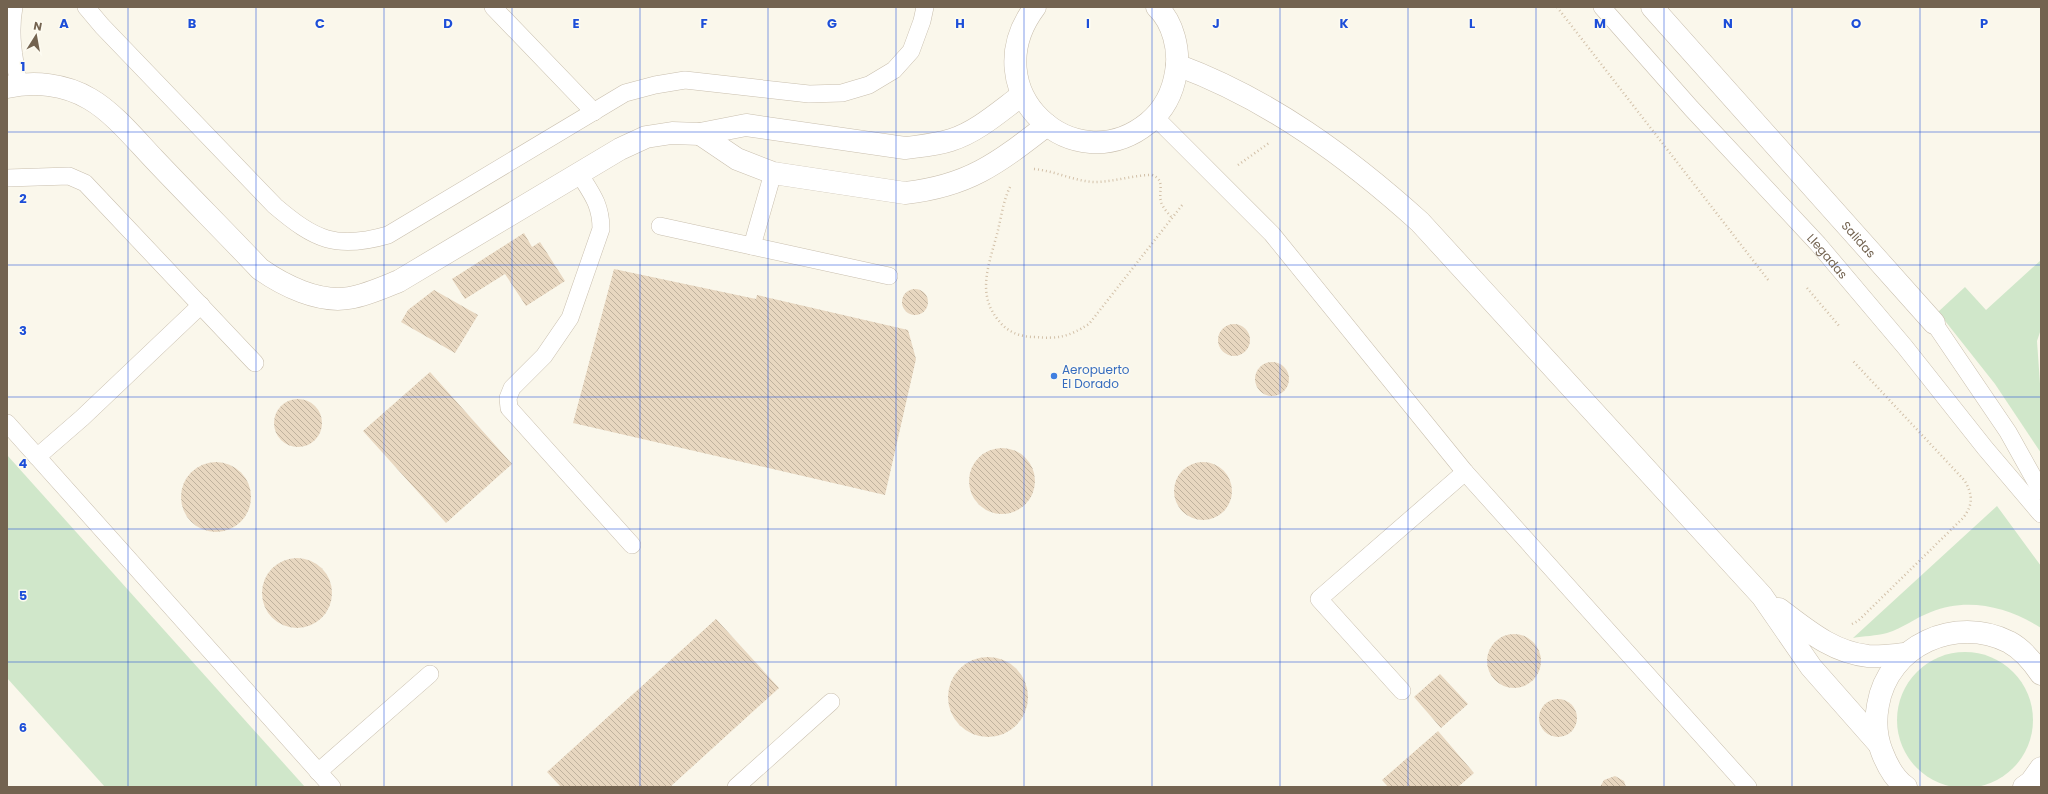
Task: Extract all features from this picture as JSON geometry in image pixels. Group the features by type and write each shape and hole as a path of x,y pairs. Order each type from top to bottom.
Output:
{"street":[{"path":"1035,7 1020,32 1014,57 1016,76 1022,95 1032,112 1047,125 1064,135 1083,141 1102,142 1121,138 1140,130 1155,117 1169,96 1174,84 1177,65 1174,39 1170,27 1159,8"},
{"name":"Salidas","path":"1652,7 1934,323"},
{"path":"1177,65 1212,78 1285,118 1364,172 1420,222 1762,596 1811,668 1878,743"},
{"path":"13,86 48,85 66,89 89,99 105,110 138,142 260,269 279,282 328,298 348,299 374,292 399,281 580,175 620,149 646,137 672,133 700,134 746,126 905,148 930,145 952,140 973,129 1022,95"},
{"path":"700,134 737,159 773,173 905,193 926,191 950,185 978,174 1013,153 1047,125"},
{"path":"1762,596 1827,644 1849,653 1869,656 1905,654"},
{"path":"1906,787 1888,766 1878,743 1875,719 1879,695 1889,672 1905,654 1929,639 1956,632 1984,633 2010,643 2032,660 2041,674"}],"lane":[{"path":"13,86 11,36 14,7"},
{"path":"86,7 102,26 275,206 297,224 322,237 347,243 366,241 388,235 625,93 655,85 684,80 809,94 842,93 869,85 894,70 911,51 922,21 925,7"},
{"path":"493,7 594,112"},
{"name":"Llegadas","path":"1602,7 1691,108 1818,244 1905,347 1985,448 2041,514"},
{"path":"1155,117 1272,234 1465,472 1748,787"},
{"path":"752,246 773,173"},
{"path":"580,175 597,201 601,214 601,229 570,318 544,356 512,388 508,398 509,408 632,545"},
{"path":"7,178 69,176 85,183 255,363"},
{"path":"660,226 889,276"},
{"path":"37,457 82,418 201,305"},
{"name":"Salidas","path":"1934,323 2008,432 2041,491"},
{"path":"7,423 332,787"},
{"path":"1402,691 1319,600 1465,472"},
{"path":"318,772 430,674"},
{"path":"736,787 831,702"}],"path":[{"path":"1557,7 1769,281"},
{"path":"1234,167 1268,143"},
{"path":"1028,169 1048,171 1082,181 1095,182 1152,175 1160,180 1161,201 1172,218"},
{"path":"1012,182 986,276 986,300 993,314 1002,326 1020,335 1049,338 1073,335 1089,324 1183,204"},
{"path":"1807,288 1840,327"},
{"path":"1852,360 1965,481 1970,490 1972,501 1970,510 1963,518 1858,621"}],"green space":[{"path":"2041,260 2041,329 2037,341 2041,398 2041,453 1995,384 1938,312 1965,287 1986,310"},
{"path":"7,455 305,787 105,787 7,678"},
{"path":"1997,506 2041,566 2041,628 2015,615 1988,606 1959,605 1931,612 1887,633 1853,638"},
{"path":"1958,652 1972,652 1991,657 2003,663 2018,677 2028,694 2032,707 2032,733 2028,746 2022,758 2008,773 2003,777 1985,785 1972,788 1958,788 1939,783 1927,777 1912,763 1908,758 1900,740 1897,727 1897,713 1902,694 1908,682 1922,667 1927,663 1945,655"}],"building":[{"path":"524,233 532,247 540,242 565,281 526,306 505,274 465,299 452,279"},
{"path":"614,269 756,299 757,295 908,330 916,359 885,495 573,423"},
{"path":"915,289 924,293 928,302 924,311 915,315 906,311 902,302 906,293"},
{"path":"434,290 478,315 455,353 401,322 408,310"},
{"path":"1231,324 1237,324 1247,331 1250,340 1249,346 1243,353 1237,356 1231,356 1221,349 1218,343 1218,337 1225,327"},
{"path":"1269,362 1275,362 1279,363 1286,369 1289,379 1288,386 1282,393 1275,396 1269,396 1265,395 1258,389 1255,382 1255,376 1256,372 1262,365"},
{"path":"430,372 512,464 446,523 363,431"},
{"path":"293,399 303,399 315,406 322,418 322,428 315,440 303,447 293,447 285,443 278,436 274,428 274,418 278,410 285,403"},
{"path":"1002,448 1014,451 1025,458 1032,469 1035,481 1032,493 1025,504 1014,511 1002,514 990,511 979,504 972,493 969,481 972,469 979,458 990,451"},
{"path":"216,462 235,468 245,478 251,497 245,516 235,526 216,532 197,526 187,516 181,497 187,478 197,468"},
{"path":"1197,462 1209,462 1224,470 1232,485 1232,497 1224,512 1209,520 1197,520 1182,512 1174,497 1174,485 1182,470"},
{"path":"297,558 316,564 326,574 332,593 326,612 316,622 297,628 278,622 268,612 262,593 268,574 278,564"},
{"path":"716,619 779,688 670,787 561,787 547,772"},
{"path":"1514,634 1524,636 1533,642 1539,651 1541,661 1539,671 1533,680 1524,686 1514,688 1504,686 1495,680 1489,671 1487,661 1489,651 1495,642 1504,636"},
{"path":"988,657 1003,660 1016,669 1025,682 1028,697 1025,712 1016,725 1003,734 988,737 973,734 960,725 951,712 948,697 951,682 960,669 973,660"},
{"path":"1440,674 1468,704 1441,728 1414,697"},
{"path":"1554,699 1562,699 1572,704 1576,711 1576,725 1572,732 1562,737 1554,737 1544,732 1542,729 1539,722 1539,714 1544,704 1547,702"},
{"path":"1438,731 1474,773 1458,787 1388,787 1382,780"},
{"path":"1615,776 1624,781 1626,787 1600,787 1604,780"}],"place":[{"name":"Aeropuerto El Dorado","path":"1054,376"}]}
